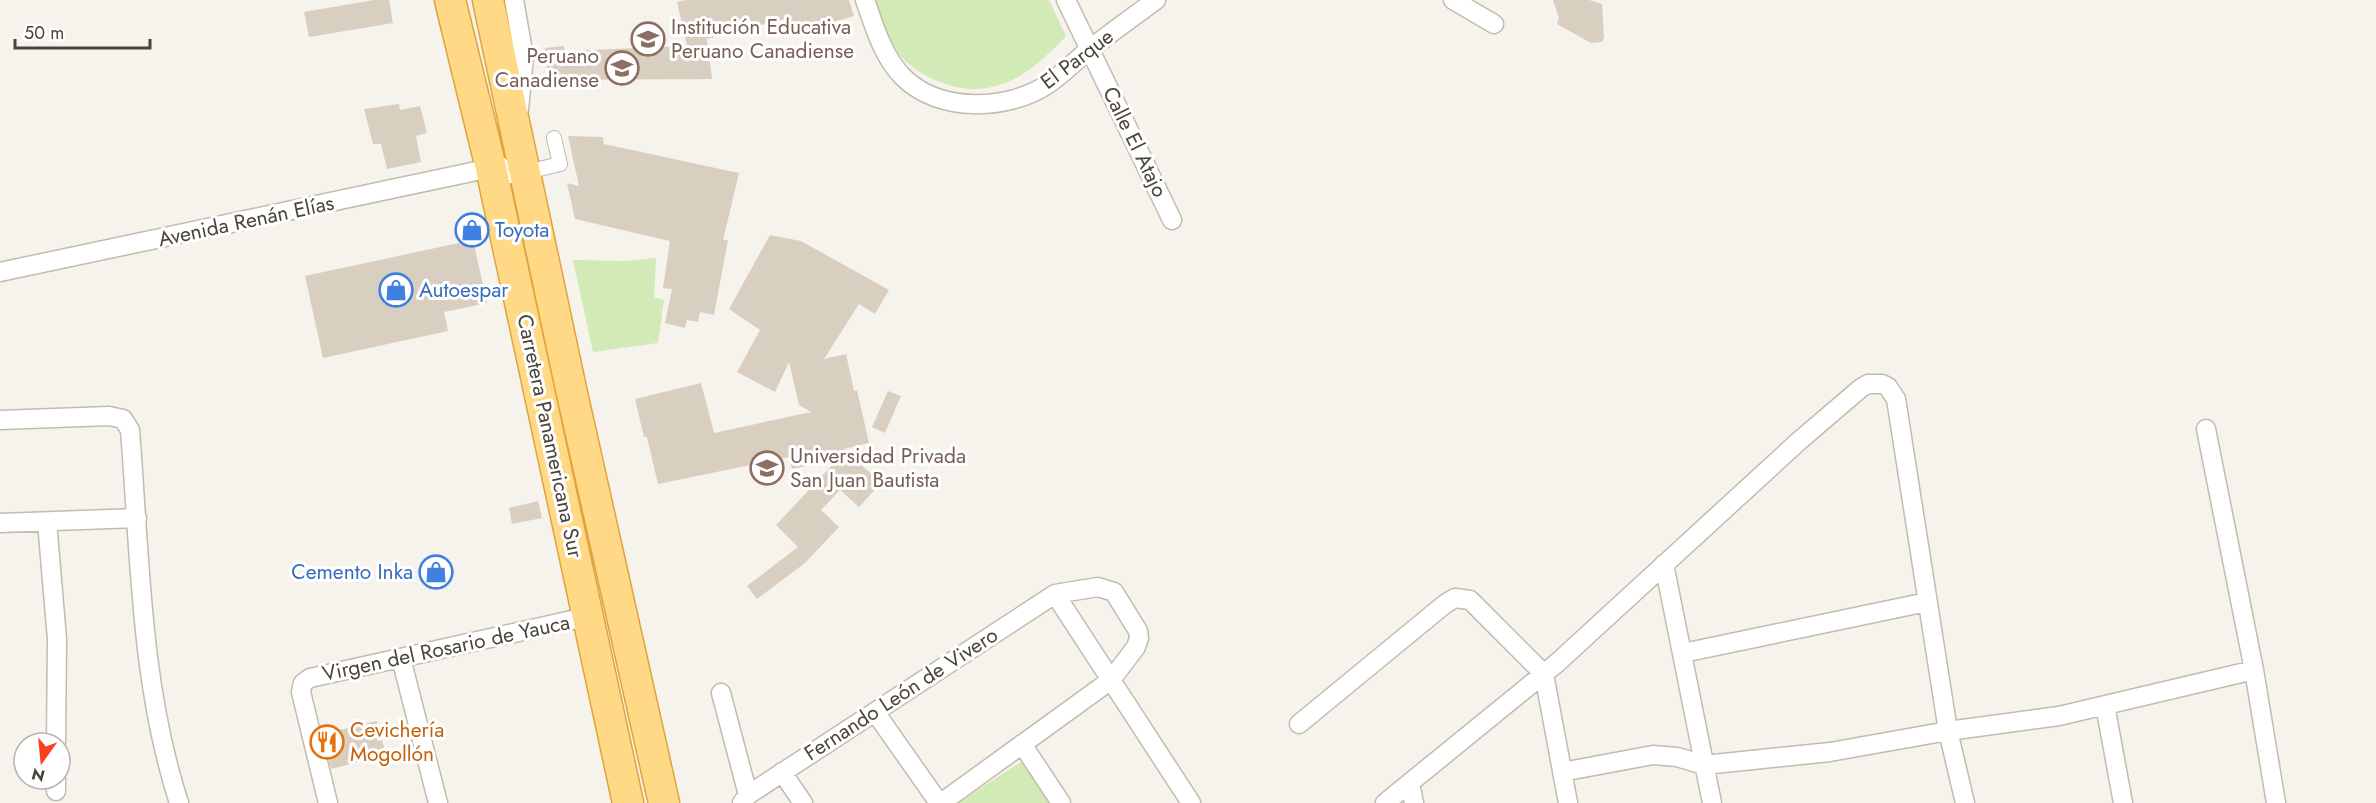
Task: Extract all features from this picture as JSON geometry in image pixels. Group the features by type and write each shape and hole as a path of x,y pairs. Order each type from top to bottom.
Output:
{"highway":[{"name":"Carretera Panamericana Sur","path":"450,0 492,174 590,616 628,803"},
{"name":"Carretera Panamericana Sur","path":"488,0 664,803"}],"street":[{"path":"514,0 524,57 521,154"},
{"name":"El Parque","path":"865,0 876,32 891,62 904,78 942,99 982,104 1008,102 1048,84 1089,49 1156,0"},
{"name":"Calle El Atajo","path":"1066,0 1173,220"},
{"path":"1453,0 1494,24"},
{"path":"492,174 521,154 560,164 554,138"},
{"name":"Avenida Renán Elías","path":"0,272 492,174"},
{"path":"1385,803 1544,674 1799,441 1862,388 1868,384 1882,384 1888,387 1896,399 1948,731 1965,803"},
{"path":"0,420 109,416 123,419 130,430 145,639 170,776 179,803"},
{"path":"2206,429 2254,670 2276,803"},
{"path":"0,523 137,518"},
{"path":"47,522 57,639 56,731"},
{"path":"1664,564 1712,803"},
{"path":"875,712 940,803 1111,680 1136,647 1139,638 1138,631 1114,592 1098,587 1054,594 1111,680 1191,803"},
{"name":"Fernando León de Vivero","path":"745,799 782,772 1054,594"},
{"path":"1299,724 1444,603 1455,597 1470,600 1544,674 1568,803"},
{"path":"1683,653 1927,602"},
{"name":"Virgen del Rosario de Yauca","path":"327,803 301,692 303,683 310,678 590,616"},
{"path":"401,658 438,803"},
{"path":"1562,772 1653,755 1677,757 1704,765 1830,752 1948,731 2059,716 2254,670"},
{"path":"721,693 745,799"},
{"path":"2105,705 2123,803"},
{"path":"1022,744 1061,803"},
{"path":"782,772 803,803"},
{"path":"1410,783 1414,803"}],"green space":[{"path":"875,0 1049,0 1066,36 1037,64 1006,83 990,88 972,89 953,86 922,73 902,57 888,36"},
{"path":"656,258 654,297 664,300 658,343 593,352 573,260 624,261"},
{"path":"1027,758 1056,803 958,803"}],"building":[{"path":"374,0 389,0 393,23 309,37 304,12"},
{"path":"686,0 849,0 854,16 794,34 789,18 707,39 712,79 548,80 545,48 564,46 565,51 687,46 677,2"},
{"path":"1553,0 1589,0 1602,4 1604,37 1602,42 1591,43 1557,24 1559,18"},
{"path":"399,104 400,110 420,106 427,133 416,136 421,162 387,169 381,144 373,144 364,109"},
{"path":"568,136 603,137 604,144 739,173 723,240 728,240 714,315 700,312 698,322 687,320 685,328 665,323 672,289 663,288 670,241 575,219 567,183 579,186"},
{"path":"770,235 801,241 889,290 875,314 859,304 824,359 846,354 869,443 844,449 881,483 859,507 840,490 821,510 839,527 805,563 757,599 747,586 798,547 776,525 837,460 792,469 789,457 658,484 635,399 701,383 714,433 811,412 799,405 789,362 775,392 737,372 760,330 729,309"},
{"name":"Autoespar","path":"473,240 487,303 444,312 448,331 323,358 305,276"},
{"path":"888,391 901,396 885,433 872,427"},
{"path":"538,501 542,518 512,524 509,508"},
{"path":"377,721 386,755 331,769 323,734"}],"place":[{"name":"Institución Educativa Peruano Canadiense","path":"648,39"},
{"name":"Peruano Canadiense","path":"622,68"},
{"name":"Toyota","path":"472,230"},
{"name":"Autoespar","path":"396,290"},
{"name":"Universidad Privada San Juan Bautista","path":"767,468"},
{"name":"Cemento Inka","path":"436,572"},
{"name":"Cevichería Mogollón","path":"327,742"}]}
